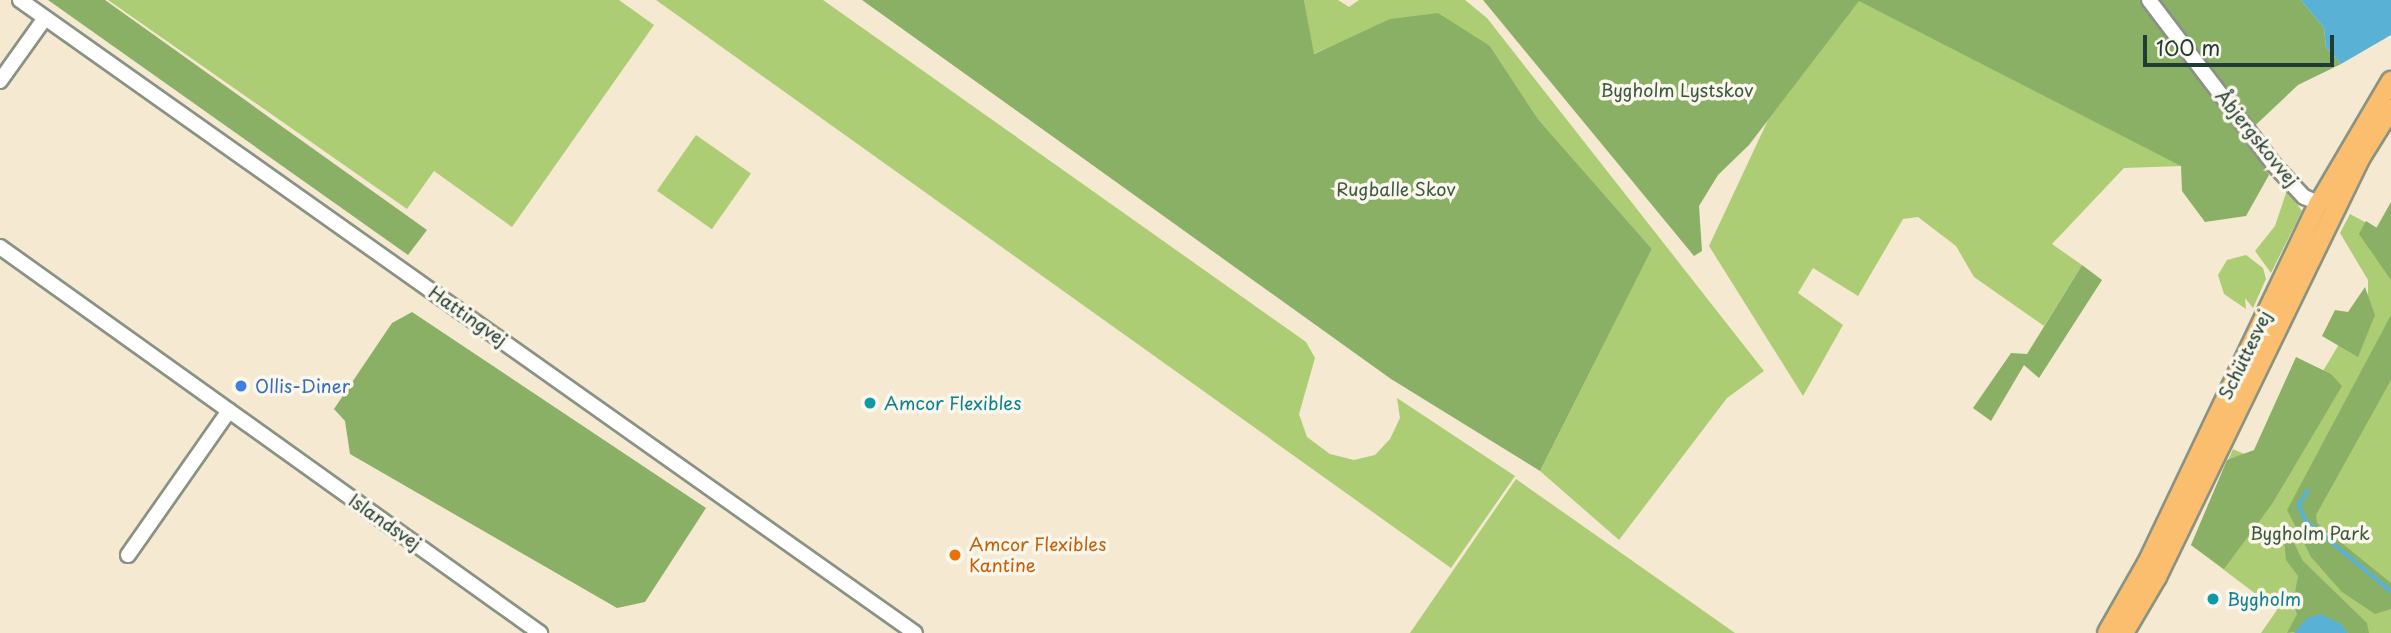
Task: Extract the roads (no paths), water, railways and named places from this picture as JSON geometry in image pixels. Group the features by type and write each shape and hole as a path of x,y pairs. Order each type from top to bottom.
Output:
{"main road":[{"name":"Schüttesvej","path":"2106,633 2152,551 2319,203 2391,81"},
{"name":"Schüttesvej","path":"2124,633 2157,577 2361,157 2391,109"}],"street":[{"name":"Hattingvej","path":"20,0 915,633"},
{"name":"Åbjergskovvej","path":"2149,0 2275,166 2304,197 2319,203"},
{"path":"0,81 45,18"},
{"name":"Islandsvej","path":"0,247 530,630"},
{"path":"128,555 229,411"}],"water":[{"path":"2301,0 2391,0 2391,35 2341,64 2326,47 2324,28"},
{"path":"2321,614 2341,624 2348,633 2294,633 2307,618"}],"waterway":[{"path":"2308,491 2299,505 2306,521 2391,591"}],"place":[{"name":"Ollis-Diner","path":"241,386"},
{"name":"Amcor Flexibles","path":"870,403"},
{"name":"Amcor Flexibles Kantine","path":"955,555"},
{"name":"Bygholm","path":"2213,599"}],"park label":[{"name":"Bygholm Lystskov","path":"1677,90"},
{"name":"Rugballe Skov","path":"1396,189"},
{"name":"Bygholm Park","path":"2310,533"}]}
